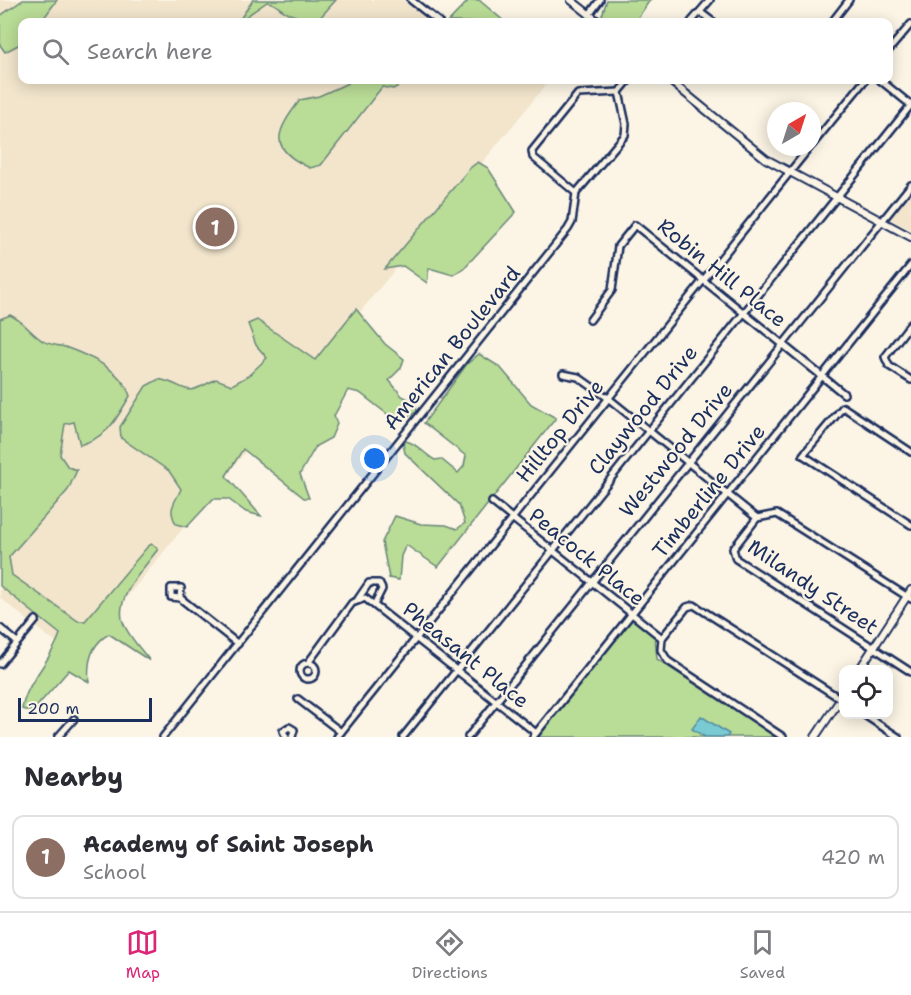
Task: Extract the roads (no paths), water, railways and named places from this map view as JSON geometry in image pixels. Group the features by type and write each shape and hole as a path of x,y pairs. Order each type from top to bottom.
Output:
{"street":[{"path":"411,0 434,18"},
{"path":"571,0 593,18"},
{"path":"589,15 600,0"},
{"path":"695,18 710,0"},
{"path":"835,18 849,0"},
{"path":"700,12 708,18"},
{"path":"893,45 911,24"},
{"path":"619,92 626,124 625,135 576,193 533,157 532,151 578,94 619,92 626,84"},
{"path":"674,84 766,159 911,237"},
{"name":"Hilltop Drive","path":"821,134 863,84"},
{"path":"885,84 911,105"},
{"name":"Claywood Drive","path":"403,737 911,105"},
{"name":"Hilltop Drive","path":"339,734 803,156"},
{"name":"Westwood Drive","path":"468,737 911,185"},
{"name":"American Boulevard","path":"163,737 568,229 572,222 576,193"},
{"name":"Robin Hill Place","path":"590,320 612,290 618,246 636,225 844,394"},
{"name":"Timberline Drive","path":"534,735 911,265"},
{"path":"911,323 885,355 886,361 911,380"},
{"path":"563,374 578,376 608,398 757,518 768,514 778,515 910,595 862,665"},
{"path":"911,452 843,407 803,455 911,525"},
{"name":"Peacock Place","path":"492,502 662,638"},
{"name":"Milandy Street","path":"757,518 734,547 735,558 911,672"},
{"path":"308,663 311,656 369,583 379,583 382,589 375,603 365,598 358,599"},
{"path":"180,598 238,644"},
{"name":"Pheasant Place","path":"375,603 496,701 534,735"},
{"path":"783,737 668,661 661,650 662,638 687,606 694,605 839,696"},
{"path":"0,664 36,620"},
{"path":"0,628 17,642"},
{"path":"298,699 339,734"},
{"path":"816,737 839,702"},
{"path":"58,737 74,719"},
{"path":"871,719 898,737"},
{"path":"286,737 283,731 289,727 294,729 294,736"}],"water":[{"path":"701,716 729,734 727,737 705,737 692,729"}],"place":[{"name":"Academy of Saint Joseph","path":"215,227"}]}
